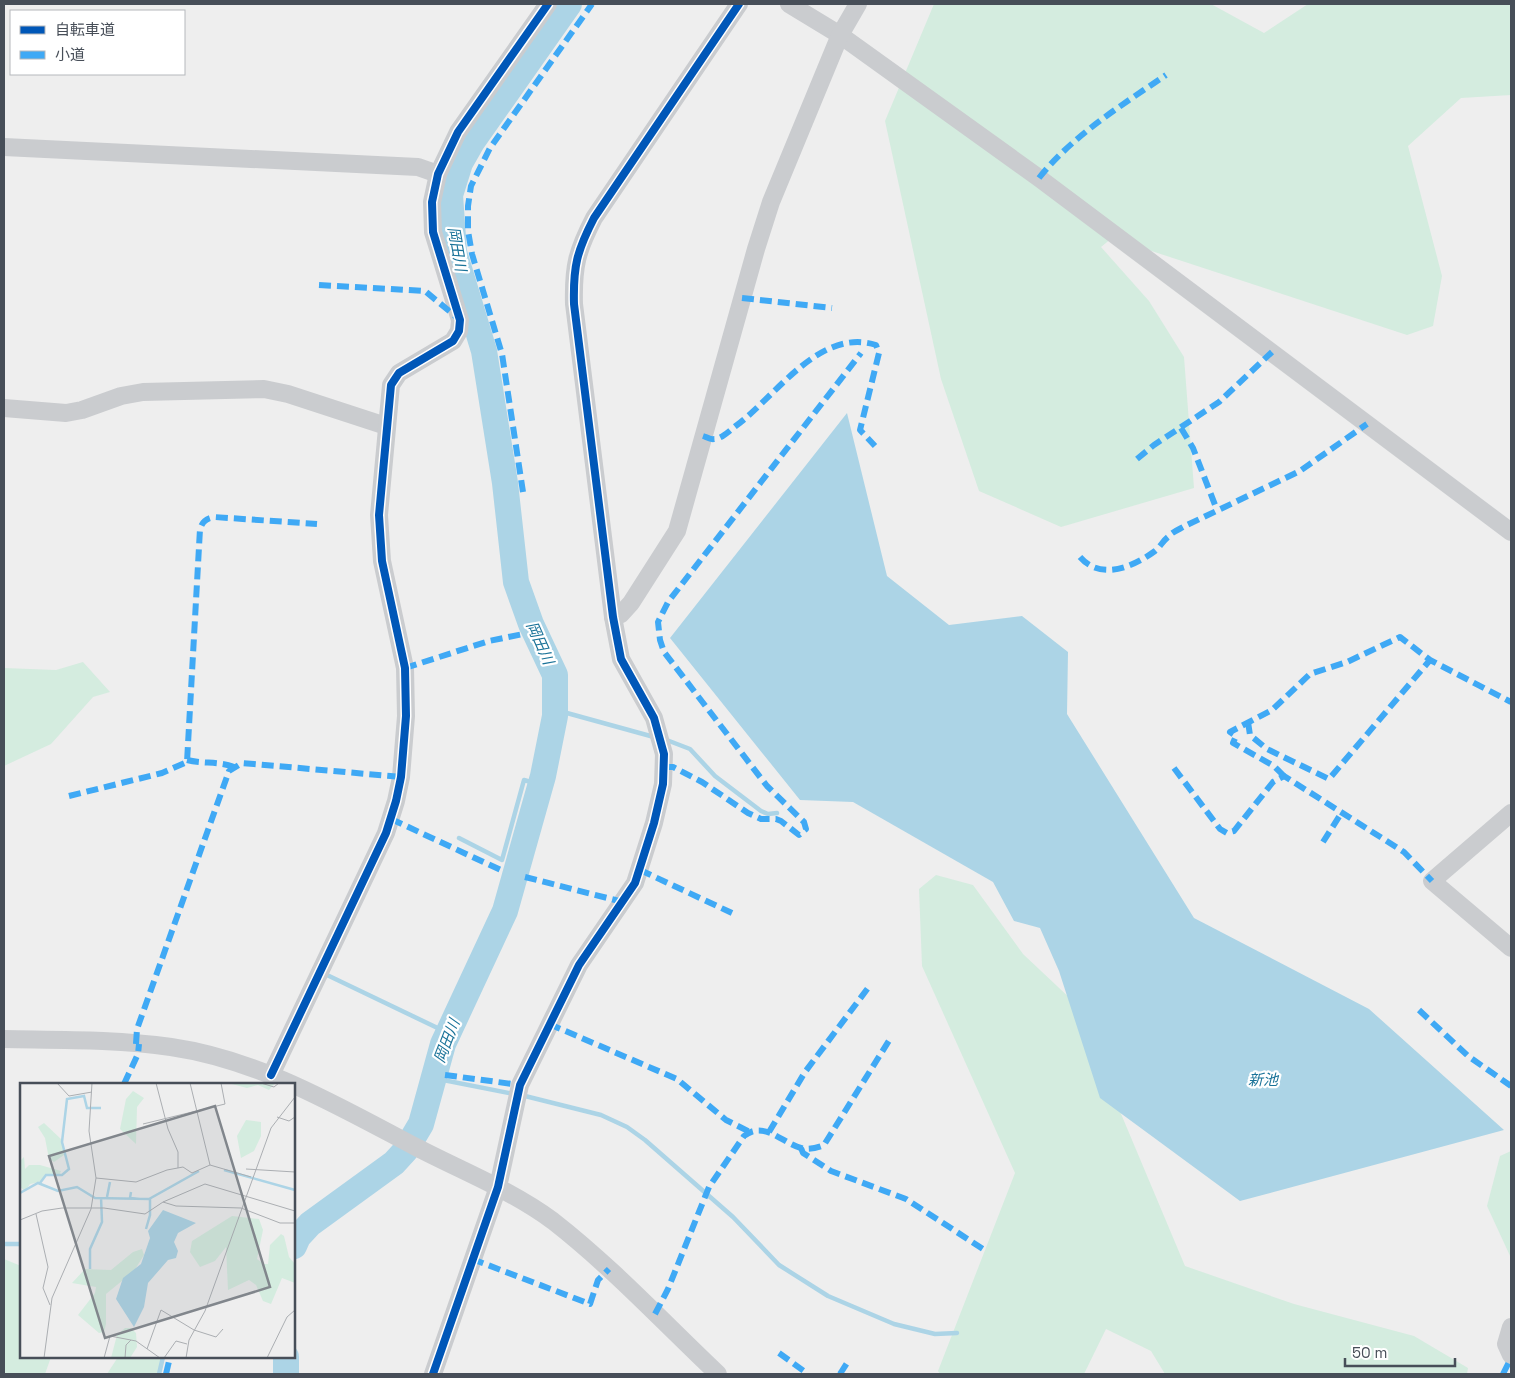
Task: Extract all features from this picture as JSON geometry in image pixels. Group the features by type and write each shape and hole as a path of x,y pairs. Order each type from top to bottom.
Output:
{"street":[{"path":"272,1075 386,833 402,777 406,716 405,668 382,561 379,515 388,394 391,385 399,372 453,341 460,331 460,320 433,232 432,202 438,174 458,132 548,4"},
{"path":"433,1374 498,1187 520,1085 579,965 635,883 654,824 663,784 664,754 654,718 622,659 613,617 574,304 573,279 576,254 594,218 739,4"},
{"path":"789,4 840,35 1039,178 1511,532"},
{"path":"613,617 621,614 631,603 676,531 768,212 840,35 858,4"},
{"path":"4,146 418,167 438,174"},
{"path":"4,408 66,413 82,410 121,396 143,392 264,390 288,394 386,426"},
{"path":"1511,813 1432,881 1511,948"},
{"path":"4,1039 110,1042 170,1047 222,1059 272,1075 288,1083"},
{"path":"295,1086 498,1187 551,1220 578,1242 718,1374"},
{"path":"1511,1327 1506,1344 1511,1355"}],"green space":[{"path":"934,4 1211,4 1264,33 1308,4 1511,4 1511,95 1461,98 1408,146 1442,276 1433,326 1407,335 1112,238 1101,247 1149,301 1184,357 1194,488 1061,527 979,491 941,379 885,121"},
{"path":"83,662 110,692 93,697 51,744 4,766 4,668 56,670"},
{"path":"936,875 973,885 1023,954 1074,1002 1185,1266 1294,1304 1414,1336 1468,1368 1467,1374 1165,1374 1151,1351 1106,1329 1084,1374 940,1374 938,1371 1015,1173 922,966 919,889"},
{"path":"1511,1151 1511,1258 1487,1206 1500,1156"},
{"path":"4,1259 20,1266 20,1358 51,1358 45,1374 4,1374"},
{"path":"117,1358 163,1358 159,1374 107,1374"}],"water":[{"name":"新池","path":"847,413 887,576 949,625 1022,616 1068,652 1067,714 1194,918 1369,1009 1504,1130 1240,1201 1100,1098 1059,971 1040,928 1014,921 993,882 853,802 800,800 670,638"}],"waterway":[{"name":"岡田川","path":"295,1244 298,1237 310,1224 394,1163 405,1151 421,1124 443,1044 505,911 543,776 555,716 555,675 531,624 516,582 505,483 484,351 454,252 450,195 460,163 472,142 569,4"},
{"path":"556,710 654,737"},
{"path":"664,739 690,749 715,776 761,811 768,814 777,813"},
{"path":"459,838 502,860 524,780 541,785"},
{"path":"327,975 448,1033"},
{"path":"433,1078 514,1094"},
{"path":"521,1095 601,1115 627,1127 645,1140 733,1217 779,1265 828,1296 894,1324 935,1334 957,1333"},
{"path":"4,1244 20,1244"},
{"path":"159,1374 163,1358"},
{"name":"岡田川","path":"286,1358 286,1374"}],"marked path":[{"path":"523,492 502,354 472,254 468,231 468,206 471,186 490,148 592,4"},
{"path":"1039,178 1067,148 1098,122 1166,75"},
{"path":"319,285 425,291 460,320"},
{"path":"742,298 832,308"},
{"path":"703,436 710,439 717,439 723,436 800,367 836,346 856,342 876,345 879,353 860,430 875,446"},
{"path":"1137,459 1154,445 1219,402 1272,352"},
{"path":"664,767 673,767 702,782 748,813 761,819 781,821 799,835 806,829 804,822 767,786 664,652 660,640 658,622 668,602 861,353"},
{"path":"1080,557 1088,564 1107,570 1117,569 1137,562 1155,551 1174,532 1300,471 1367,424"},
{"path":"1181,428 1193,448 1217,510"},
{"path":"69,796 162,773 187,762 200,529 203,522 214,517 317,524"},
{"path":"405,668 489,641 523,634"},
{"path":"1284,776 1274,766 1233,743 1236,736 1230,732 1272,710 1310,674 1347,662 1400,637 1430,660 1511,702"},
{"path":"1248,722 1250,735 1267,749 1329,779 1430,660"},
{"path":"187,760 234,767"},
{"path":"136,1044 137,1029 229,771 242,763 401,777"},
{"path":"1174,768 1220,829 1227,833 1234,831 1273,782 1284,776 1404,852 1432,881"},
{"path":"1323,842 1342,812"},
{"path":"391,819 505,872"},
{"path":"640,870 732,913"},
{"path":"525,877 623,902"},
{"path":"769,1132 805,1072 871,984"},
{"path":"1419,1010 1468,1056 1511,1086"},
{"path":"549,1024 677,1079 726,1120 750,1132"},
{"path":"655,1314 668,1289 709,1187 744,1136 759,1130 766,1131 801,1148 807,1149 824,1145 890,1039"},
{"path":"124,1083 138,1054 139,1044"},
{"path":"445,1075 520,1085"},
{"path":"801,1148 803,1153 831,1171 906,1199 983,1249"},
{"path":"472,1259 590,1304 598,1280 609,1269"},
{"path":"779,1353 808,1374"},
{"path":"166,1374 170,1358"},
{"path":"1503,1374 1511,1358"},
{"path":"840,1374 847,1363"}],"cycle path":[{"path":"271,1075 386,833 401,777 406,716 405,668 382,561 379,515 391,385 399,373 453,341 459,331 460,320 433,232 432,202 438,174 458,132 548,4"},
{"path":"433,1374 498,1187 520,1085 579,965 635,883 654,823 663,784 664,754 654,718 621,659 613,617 574,304 574,279 577,259 594,218 739,4"}]}
